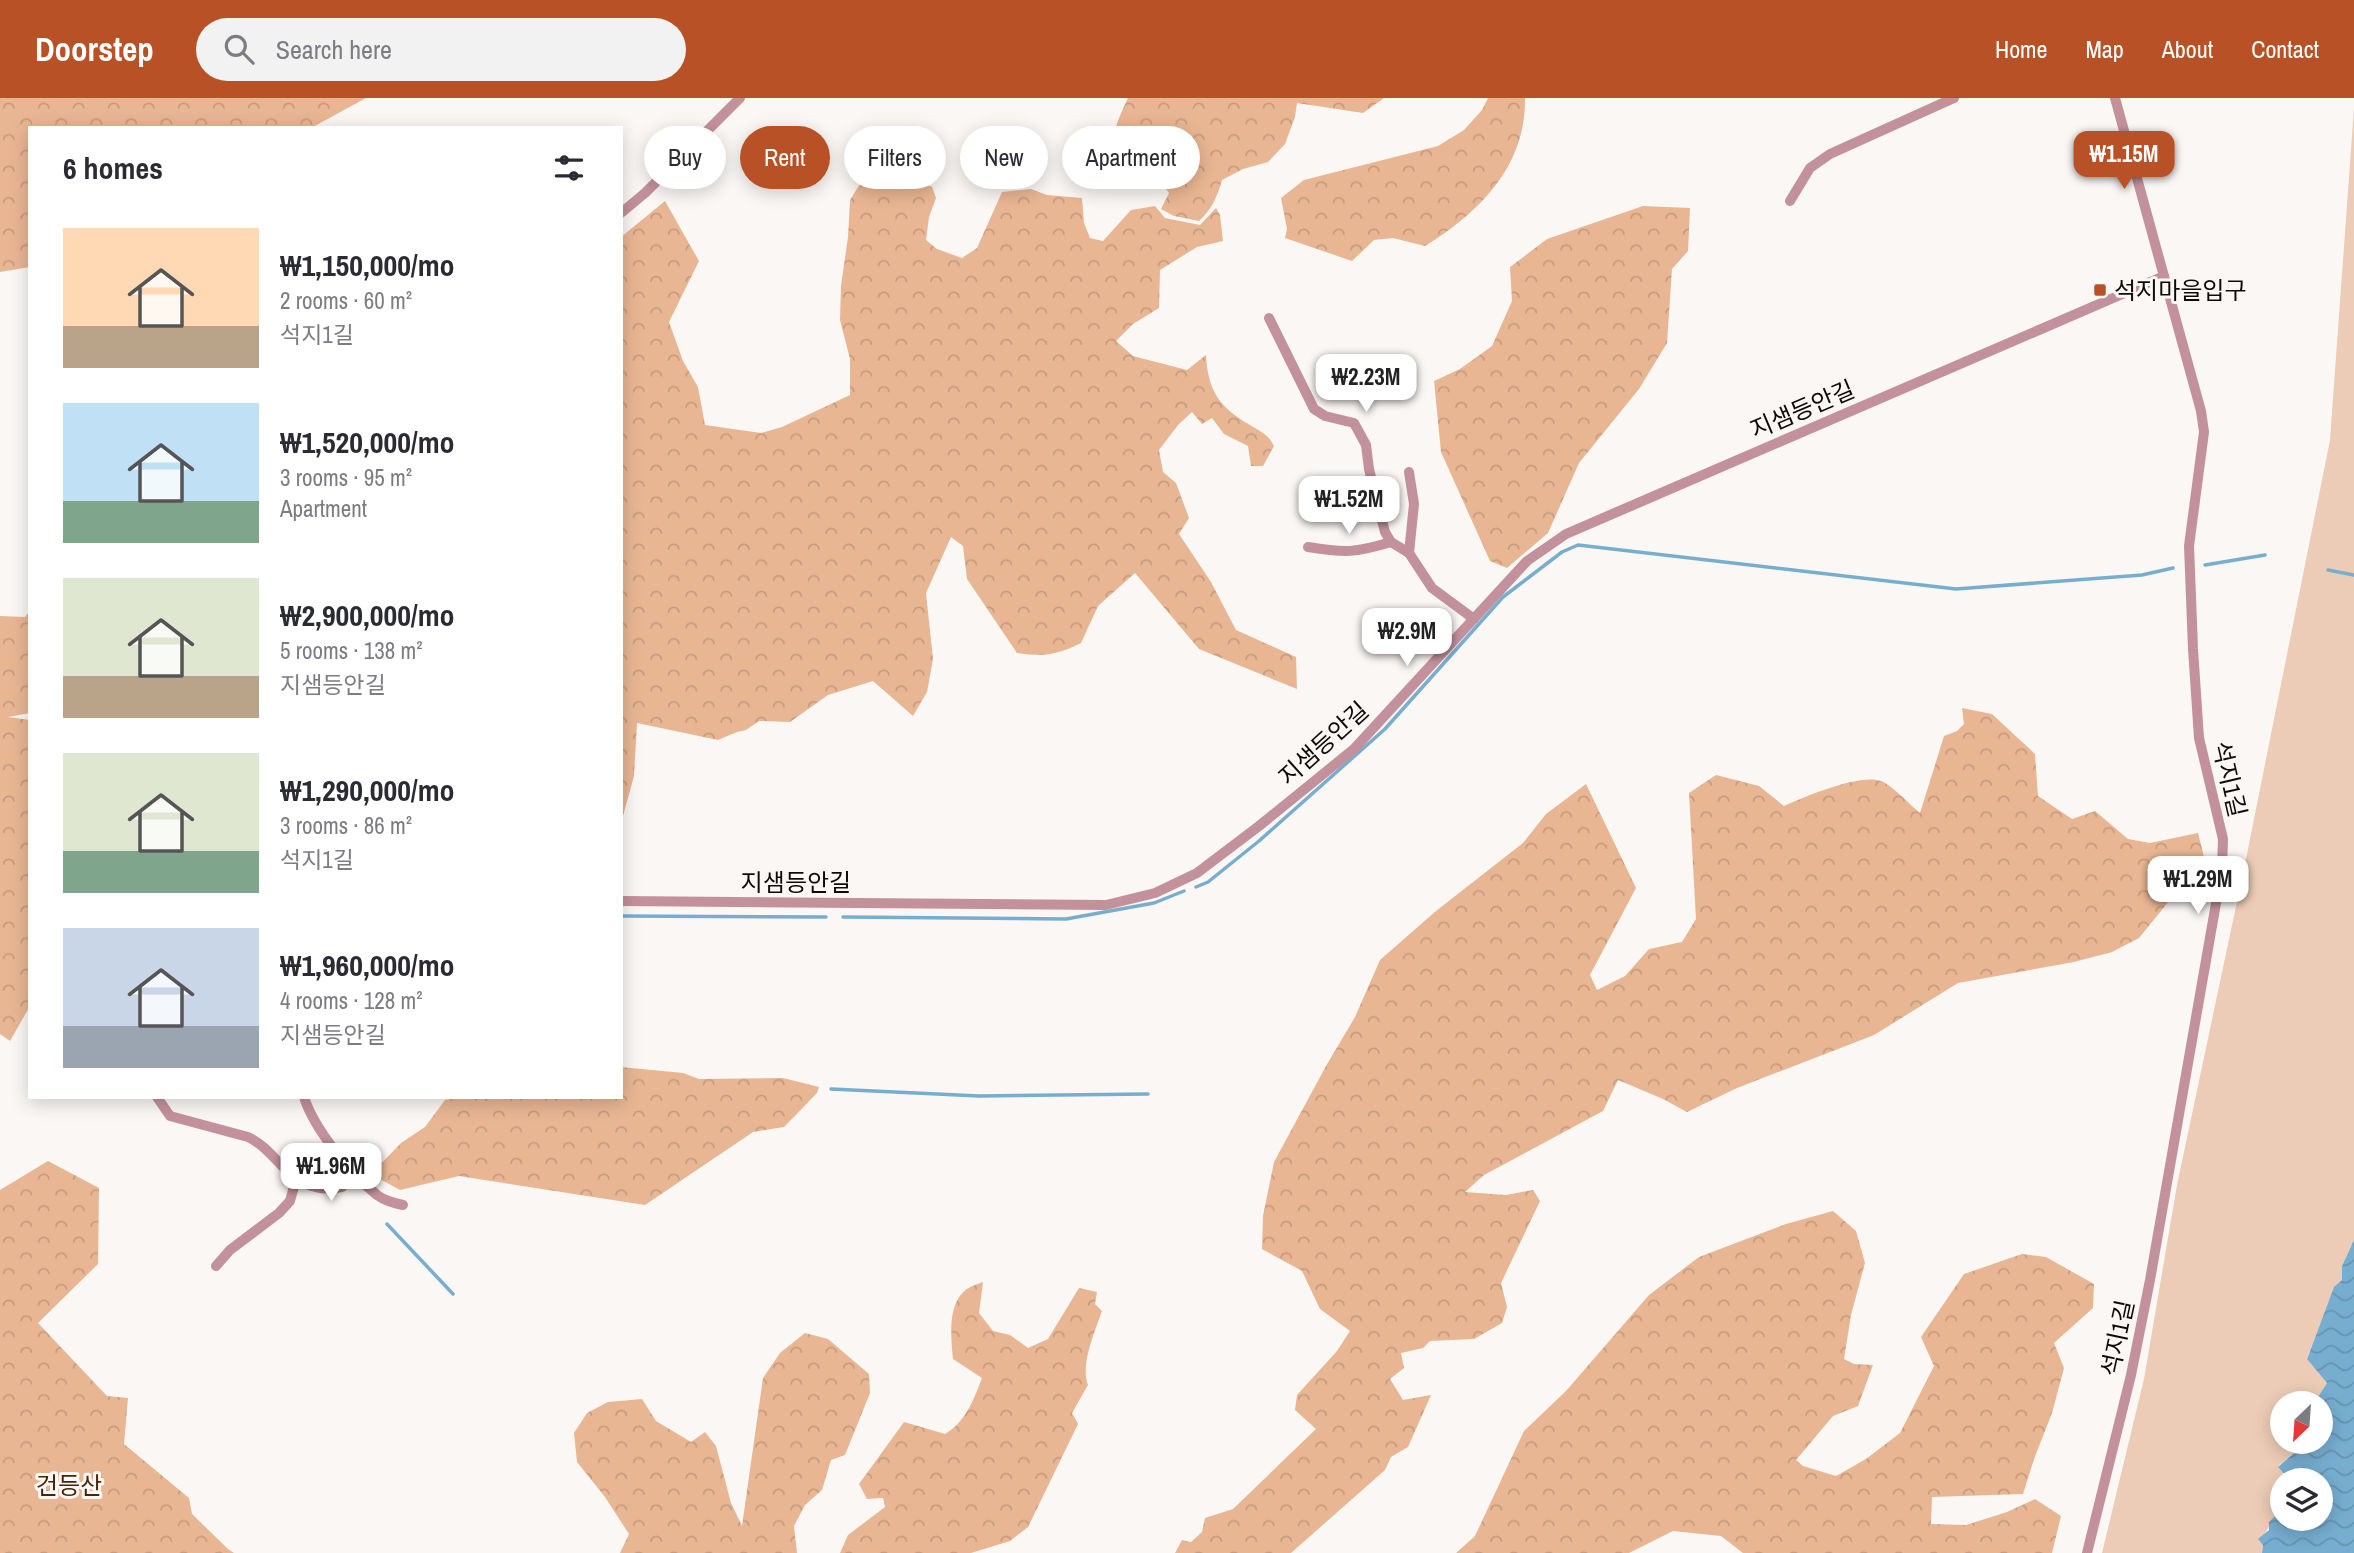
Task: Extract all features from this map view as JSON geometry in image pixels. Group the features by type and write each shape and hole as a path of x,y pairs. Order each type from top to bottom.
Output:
{"street":[{"path":"623,211 645,193 740,98"},
{"path":"1790,201 1810,168 1830,154 1954,98"},
{"name":"석지1길","path":"2087,1553 2148,1294 2222,869 2223,839 2199,738 2193,649 2189,547 2204,432 2115,98"},
{"name":"지샘등안길","path":"623,901 1106,905 1155,893 1197,873 1354,749 1527,561 1566,534 2164,276"},
{"path":"1269,318 1314,409 1325,416 1354,423 1366,445 1368,469 1385,532 1391,542 1409,553 1432,588 1474,619"},
{"path":"1409,472 1414,504 1409,553"},
{"path":"1308,547 1343,553 1391,542"},
{"path":"158,1099 170,1116 259,1142 296,1179 320,1188 342,1187 356,1174"},
{"path":"305,1099 309,1114 328,1142 356,1174 378,1196 403,1205"},
{"path":"216,1266 230,1250 279,1213 290,1201 296,1179"}],"shaded area":[{"path":"2354,108 2354,1240 2342,1266 2342,1280 2334,1288 2307,1358 2327,1383 2322,1391 2270,1391 2270,1454 2293,1454 2278,1466 2280,1468 2270,1468 2270,1525 2264,1535 2262,1553 2102,1553 2144,1379 2177,1185 2330,440"}],"green space":[{"path":"0,98 366,98 315,126 28,126 28,267 0,272"},
{"path":"1128,98 1384,98 1363,113 1297,103 1285,144 1268,162 1243,169 1222,180 1213,202 1199,221 1174,216 1161,209 1169,193 1166,189 1200,189 1200,126 1117,126"},
{"path":"1488,98 1525,98 1518,145 1496,185 1445,233 1425,246 1393,238 1374,240 1352,261 1285,238 1287,229 1281,198 1304,180 1438,146 1464,130 1482,110"},
{"path":"857,189 933,189 936,198 929,217 926,240 937,249 962,258 977,248 1002,192 1031,189 1047,195 1082,198 1084,223 1090,238 1103,241 1131,210 1155,206 1165,218 1200,225 1216,208 1220,215 1223,241 1197,247 1160,270 1159,308 1133,324 1116,341 1133,356 1187,370 1206,355 1209,379 1217,397 1230,412 1272,442 1274,446 1263,466 1251,466 1248,446 1224,434 1212,418 1202,424 1192,412 1159,450 1163,472 1176,483 1189,518 1179,534 1211,582 1236,630 1296,657 1297,689 1199,649 1135,573 1098,606 1081,643 1050,654 1017,653 967,579 963,546 951,537 926,593 933,659 927,692 913,716 873,681 828,695 790,722 759,721 746,730 718,740 637,723 634,776 623,816 623,235 665,201 699,261 669,322 683,361 698,387 705,425 761,433 782,427 850,395 850,359 840,320 841,286 850,200"},
{"path":"1643,206 1690,208 1688,251 1672,269 1667,343 1639,389 1579,463 1548,533 1507,568 1490,561 1441,452 1434,381 1460,369 1492,346 1512,301 1510,267 1547,239"},
{"path":"28,613 28,713 8,717 28,720 28,1010 10,1041 0,1034 0,616 25,617"},
{"path":"1962,708 1992,714 2035,754 2038,796 2072,819 2095,811 2128,839 2150,843 2198,833 2206,865 2182,885 2139,938 2112,952 2074,962 1958,983 1874,1035 1737,1088 1687,1112 1618,1080 1603,1111 1484,1175 1465,1192 1506,1195 1533,1190 1540,1201 1501,1283 1507,1307 1502,1323 1474,1339 1430,1341 1423,1348 1401,1353 1404,1368 1390,1379 1403,1400 1431,1395 1408,1447 1391,1457 1385,1470 1291,1553 1175,1553 1182,1540 1191,1542 1202,1532 1205,1518 1233,1509 1316,1429 1295,1410 1297,1395 1337,1351 1350,1331 1320,1309 1302,1271 1262,1249 1263,1216 1274,1162 1355,1017 1380,960 1436,911 1523,843 1546,814 1586,784 1636,888 1590,975 1597,990 1625,976 1649,949 1682,942 1696,919 1689,793 1716,775 1759,786 1784,806 1832,787 1872,779 1891,787 1920,813 1944,736 1957,731 1964,724"},
{"path":"623,1067 683,1073 699,1079 783,1078 819,1087 817,1093 784,1127 753,1132 645,1205 459,1176 400,1190 371,1174 401,1143 425,1127 445,1100 623,1099"},
{"name":"건등산","path":"48,1161 99,1188 98,1264 38,1323 107,1396 128,1398 124,1444 189,1498 192,1514 234,1553 0,1553 0,1190"},
{"path":"1833,1211 1856,1231 1865,1263 1851,1315 1844,1359 1854,1364 1873,1365 1858,1406 1833,1416 1796,1460 1803,1466 1836,1476 1866,1459 1900,1433 1934,1366 1921,1337 1964,1274 2022,1254 2046,1257 2094,1284 2093,1308 2054,1343 2064,1368 2052,1413 2023,1494 1932,1497 1931,1524 1966,1525 2007,1512 2035,1499 2061,1516 2052,1553 1743,1553 1721,1536 1673,1531 1629,1553 1456,1553 1475,1536 1524,1431 1566,1391 1649,1295 1699,1257 1786,1224"},
{"path":"983,1282 979,1313 993,1331 1010,1335 1028,1348 1048,1339 1079,1288 1097,1292 1095,1304 1102,1311 1087,1358 1088,1385 1072,1413 1078,1424 1028,1527 1010,1541 971,1553 840,1553 848,1535 885,1507 883,1498 867,1499 859,1484 904,1422 945,1434 958,1424 968,1410 982,1378 953,1359 953,1312 961,1295"},
{"path":"805,1333 828,1339 869,1374 870,1393 845,1455 831,1460 822,1490 805,1505 794,1526 797,1553 620,1553 629,1534 605,1497 577,1462 574,1433 587,1413 608,1402 642,1399 656,1421 691,1442 705,1432 716,1446 731,1503 742,1526 763,1378 780,1353"}],"water":[{"path":"2354,1240 2354,1553 2262,1553 2263,1545 2258,1539 2269,1530 2270,1521 2270,1531 2333,1531 2333,1468 2278,1467 2293,1454 2333,1454 2333,1391 2322,1391 2327,1383 2307,1359 2334,1287 2342,1280 2342,1266"}],"waterway":[{"path":"1196,887 1208,882 1259,841 1385,729 1503,597 1562,552 1578,545 1956,589 2142,575 2173,568"},
{"path":"2205,565 2265,555"},
{"path":"2328,570 2354,575"},
{"path":"843,917 1066,919 1154,903 1184,891"},
{"path":"623,916 826,917"},
{"path":"831,1089 979,1096 1148,1094"},
{"path":"387,1224 453,1294"}],"place":[{"name":"석지마을입구","path":"2100,290"}]}
